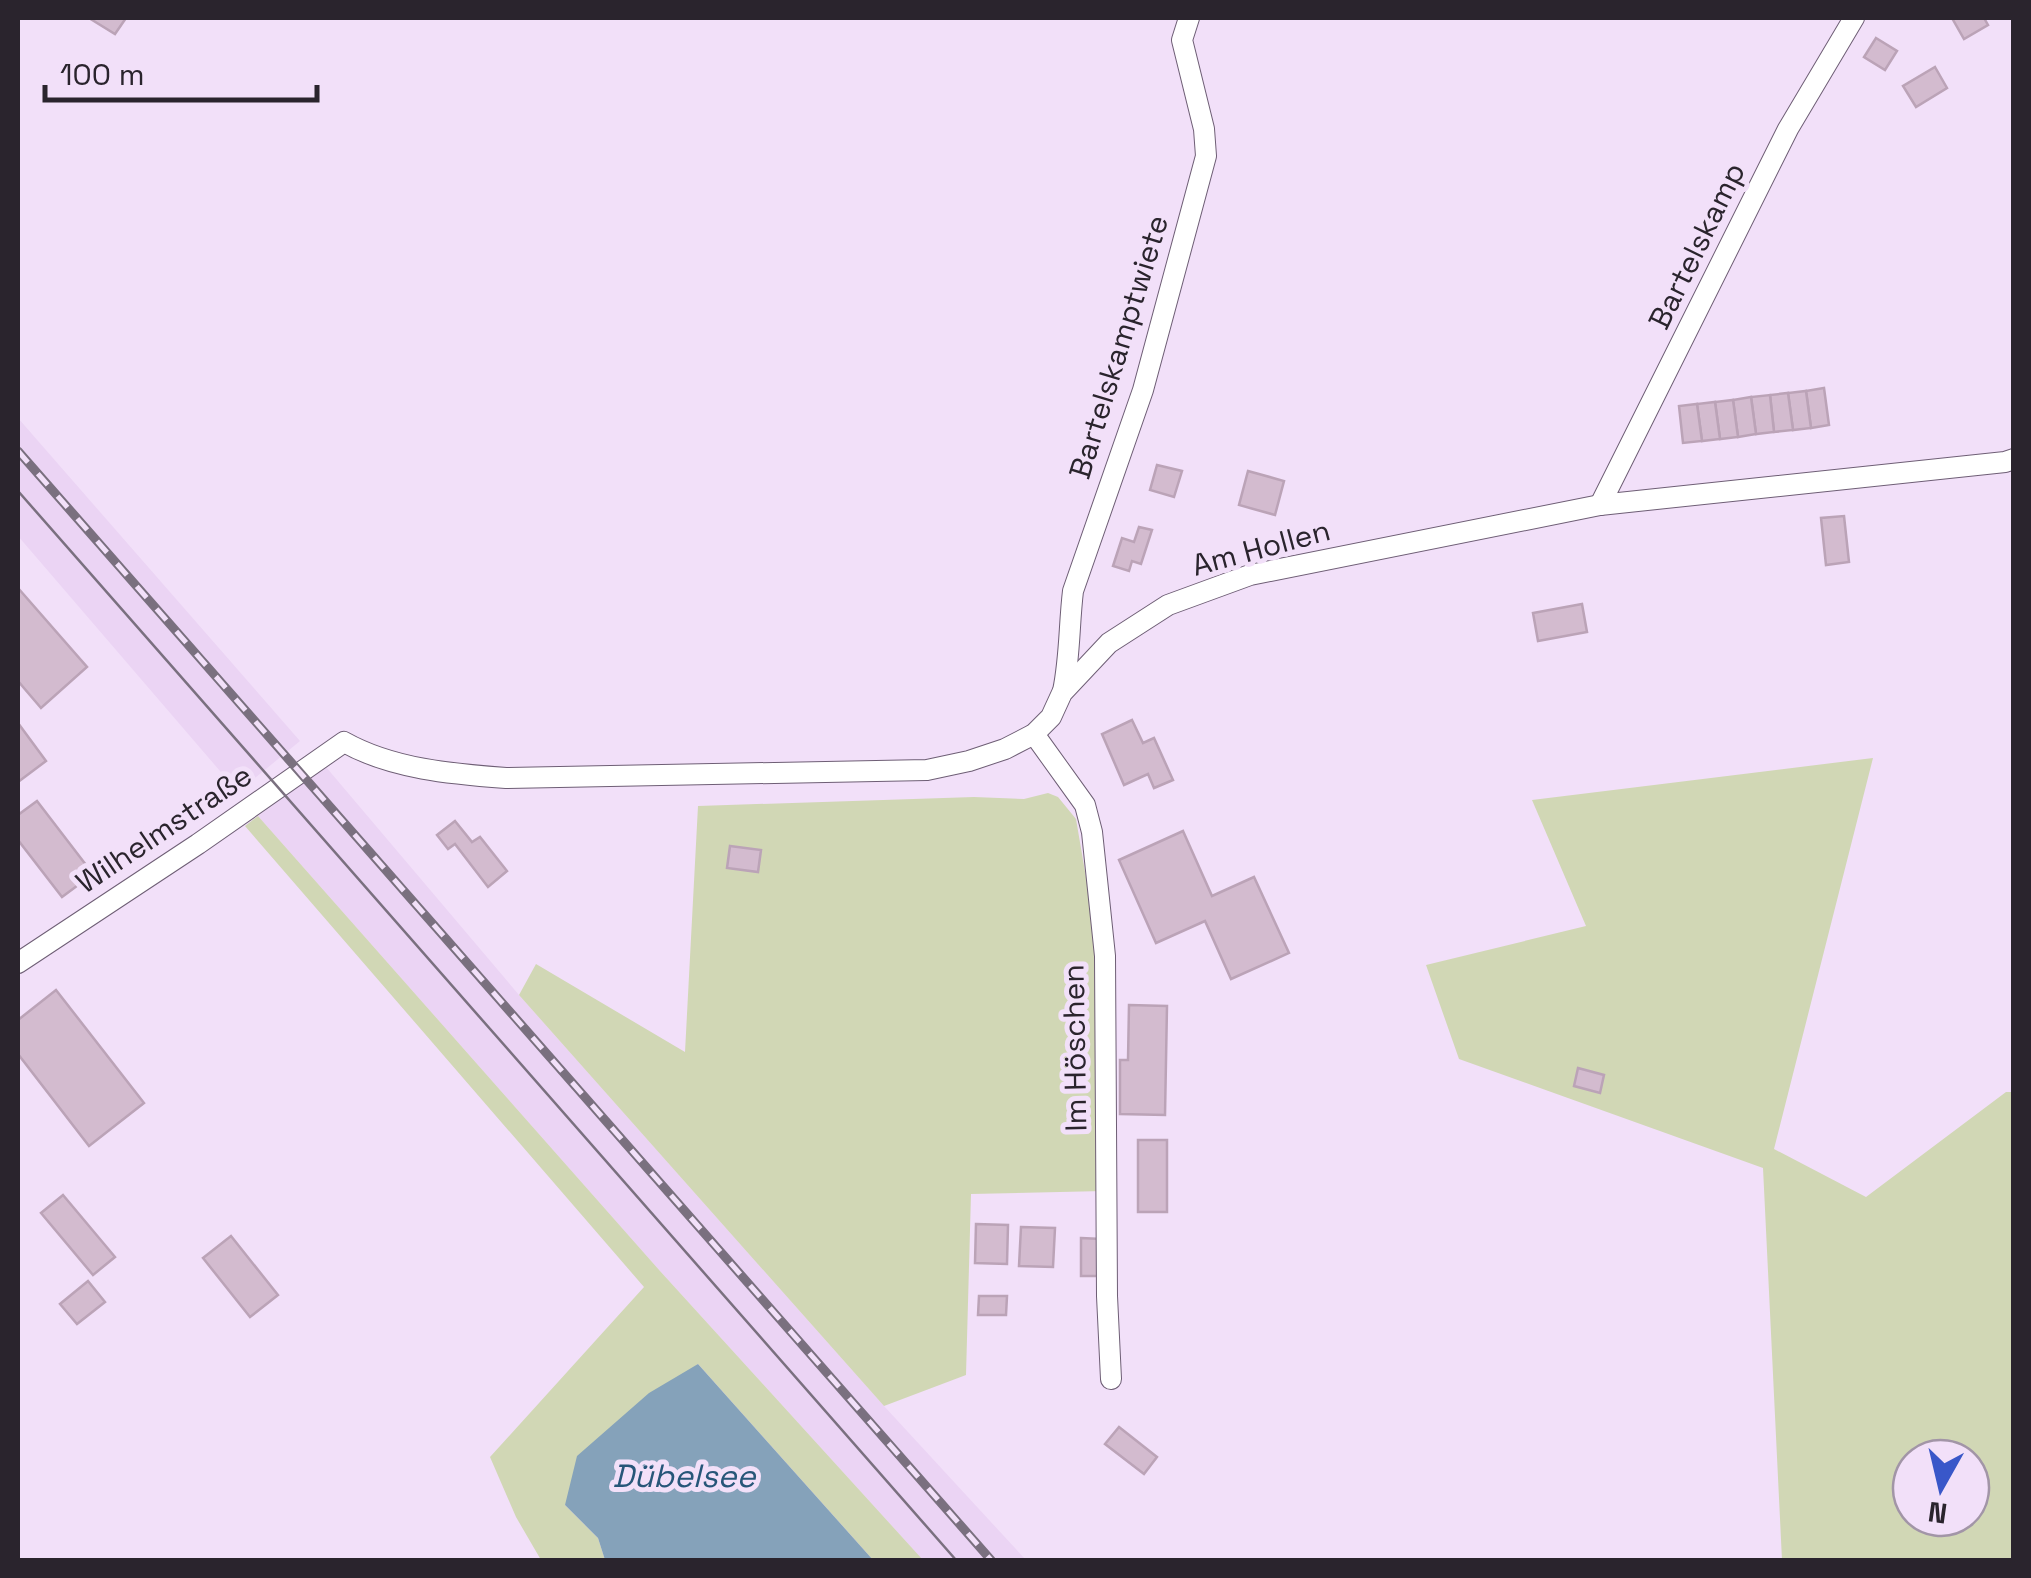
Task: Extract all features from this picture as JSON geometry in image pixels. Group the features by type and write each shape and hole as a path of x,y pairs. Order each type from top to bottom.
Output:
{"street":[{"name":"Bartelskamptwiete","path":"1062,693 1073,590 1143,390 1206,156 1204,129 1182,40 1189,18"},
{"name":"Bartelskamp","path":"1600,506 1788,130 1854,18"},
{"name":"Am Hollen","path":"1034,734 1051,717 1062,693 1109,642 1168,606 1250,575 1600,506 2014,458"},
{"name":"Wilhelmstraße","path":"18,963 344,742 364,754 389,760 454,774 506,778 927,770 1005,749 1034,734"},
{"name":"Im Höschen","path":"1034,734 1085,806 1092,832 1105,956 1111,1380"}],"shaded area":[{"path":"18,418 300,741 238,792 18,536"},
{"path":"326,767 519,995 1026,1560 923,1560 660,1271 258,816"}],"green space":[{"path":"1873,758 1774,1149 1866,1197 2006,1092 2013,1092 2013,1560 1782,1560 1763,1168 1459,1059 1426,965 1586,926 1532,800"},
{"path":"1048,793 1058,797 1076,819 1095,930 1104,1191 971,1194 966,1375 884,1406 519,995 536,964 685,1052 698,806 974,797 1024,799"},
{"path":"258,816 660,1271 923,1560 873,1560 698,1364 565,1505 598,1538 605,1560 541,1560 516,1517 490,1457 644,1287 245,826"}],"water":[{"name":"Dübelsee","path":"698,1364 873,1560 605,1560 598,1538 565,1505 577,1456 649,1393"}],"building":[{"path":"89,18 126,18 115,34"},
{"path":"1952,18 1984,18 1988,25 1964,39"},
{"path":"1876,38 1897,51 1885,70 1864,57"},
{"path":"1935,67 1947,88 1916,107 1903,86"},
{"path":"1824,388 1829,425 1811,428 1806,391"},
{"path":"1806,391 1811,428 1793,430 1788,393"},
{"path":"1788,393 1793,430 1774,432 1770,395"},
{"path":"1770,395 1774,432 1756,434 1751,397"},
{"path":"1751,397 1756,434 1738,437 1733,400"},
{"path":"1733,400 1738,437 1720,439 1715,402"},
{"path":"1715,402 1720,439 1702,441 1697,404"},
{"path":"1697,404 1702,441 1683,443 1679,406"},
{"path":"1157,465 1182,471 1174,497 1150,490"},
{"path":"1248,471 1284,481 1275,515 1239,505"},
{"path":"1844,516 1849,562 1826,565 1821,518"},
{"path":"1139,527 1152,530 1141,564 1132,561 1129,571 1113,566 1122,538 1134,542"},
{"path":"18,588 87,667 41,708 18,681"},
{"path":"1582,604 1587,632 1538,641 1533,613"},
{"path":"1132,720 1143,743 1154,738 1173,780 1154,788 1148,774 1124,785 1102,734"},
{"path":"18,723 46,761 18,782"},
{"path":"37,801 93,874 62,897 18,840 18,815"},
{"path":"455,821 472,842 480,837 507,871 488,887 455,844 448,849 437,835"},
{"path":"1183,831 1212,896 1254,877 1289,953 1231,979 1205,921 1156,943 1119,860"},
{"path":"730,846 761,850 758,872 727,868"},
{"path":"56,990 144,1103 89,1146 18,1054 18,1020"},
{"path":"1129,1005 1167,1006 1165,1115 1120,1114 1120,1060 1128,1060"},
{"path":"1578,1068 1604,1075 1600,1093 1574,1086"},
{"path":"1138,1140 1167,1140 1167,1212 1138,1212"},
{"path":"63,1195 115,1257 93,1275 41,1213"},
{"path":"976,1224 1008,1225 1007,1264 975,1263"},
{"path":"1021,1227 1055,1228 1053,1267 1019,1266"},
{"path":"231,1236 278,1295 250,1317 203,1258"},
{"path":"1081,1238 1101,1239 1101,1276 1081,1276"},
{"path":"88,1281 105,1302 77,1324 60,1304"},
{"path":"979,1296 1007,1296 1006,1315 978,1315"},
{"path":"1119,1427 1157,1457 1144,1474 1105,1444"}],"tram line":[{"path":"18,491 956,1560"}],"railway":[{"path":"18,451 991,1560"}]}
